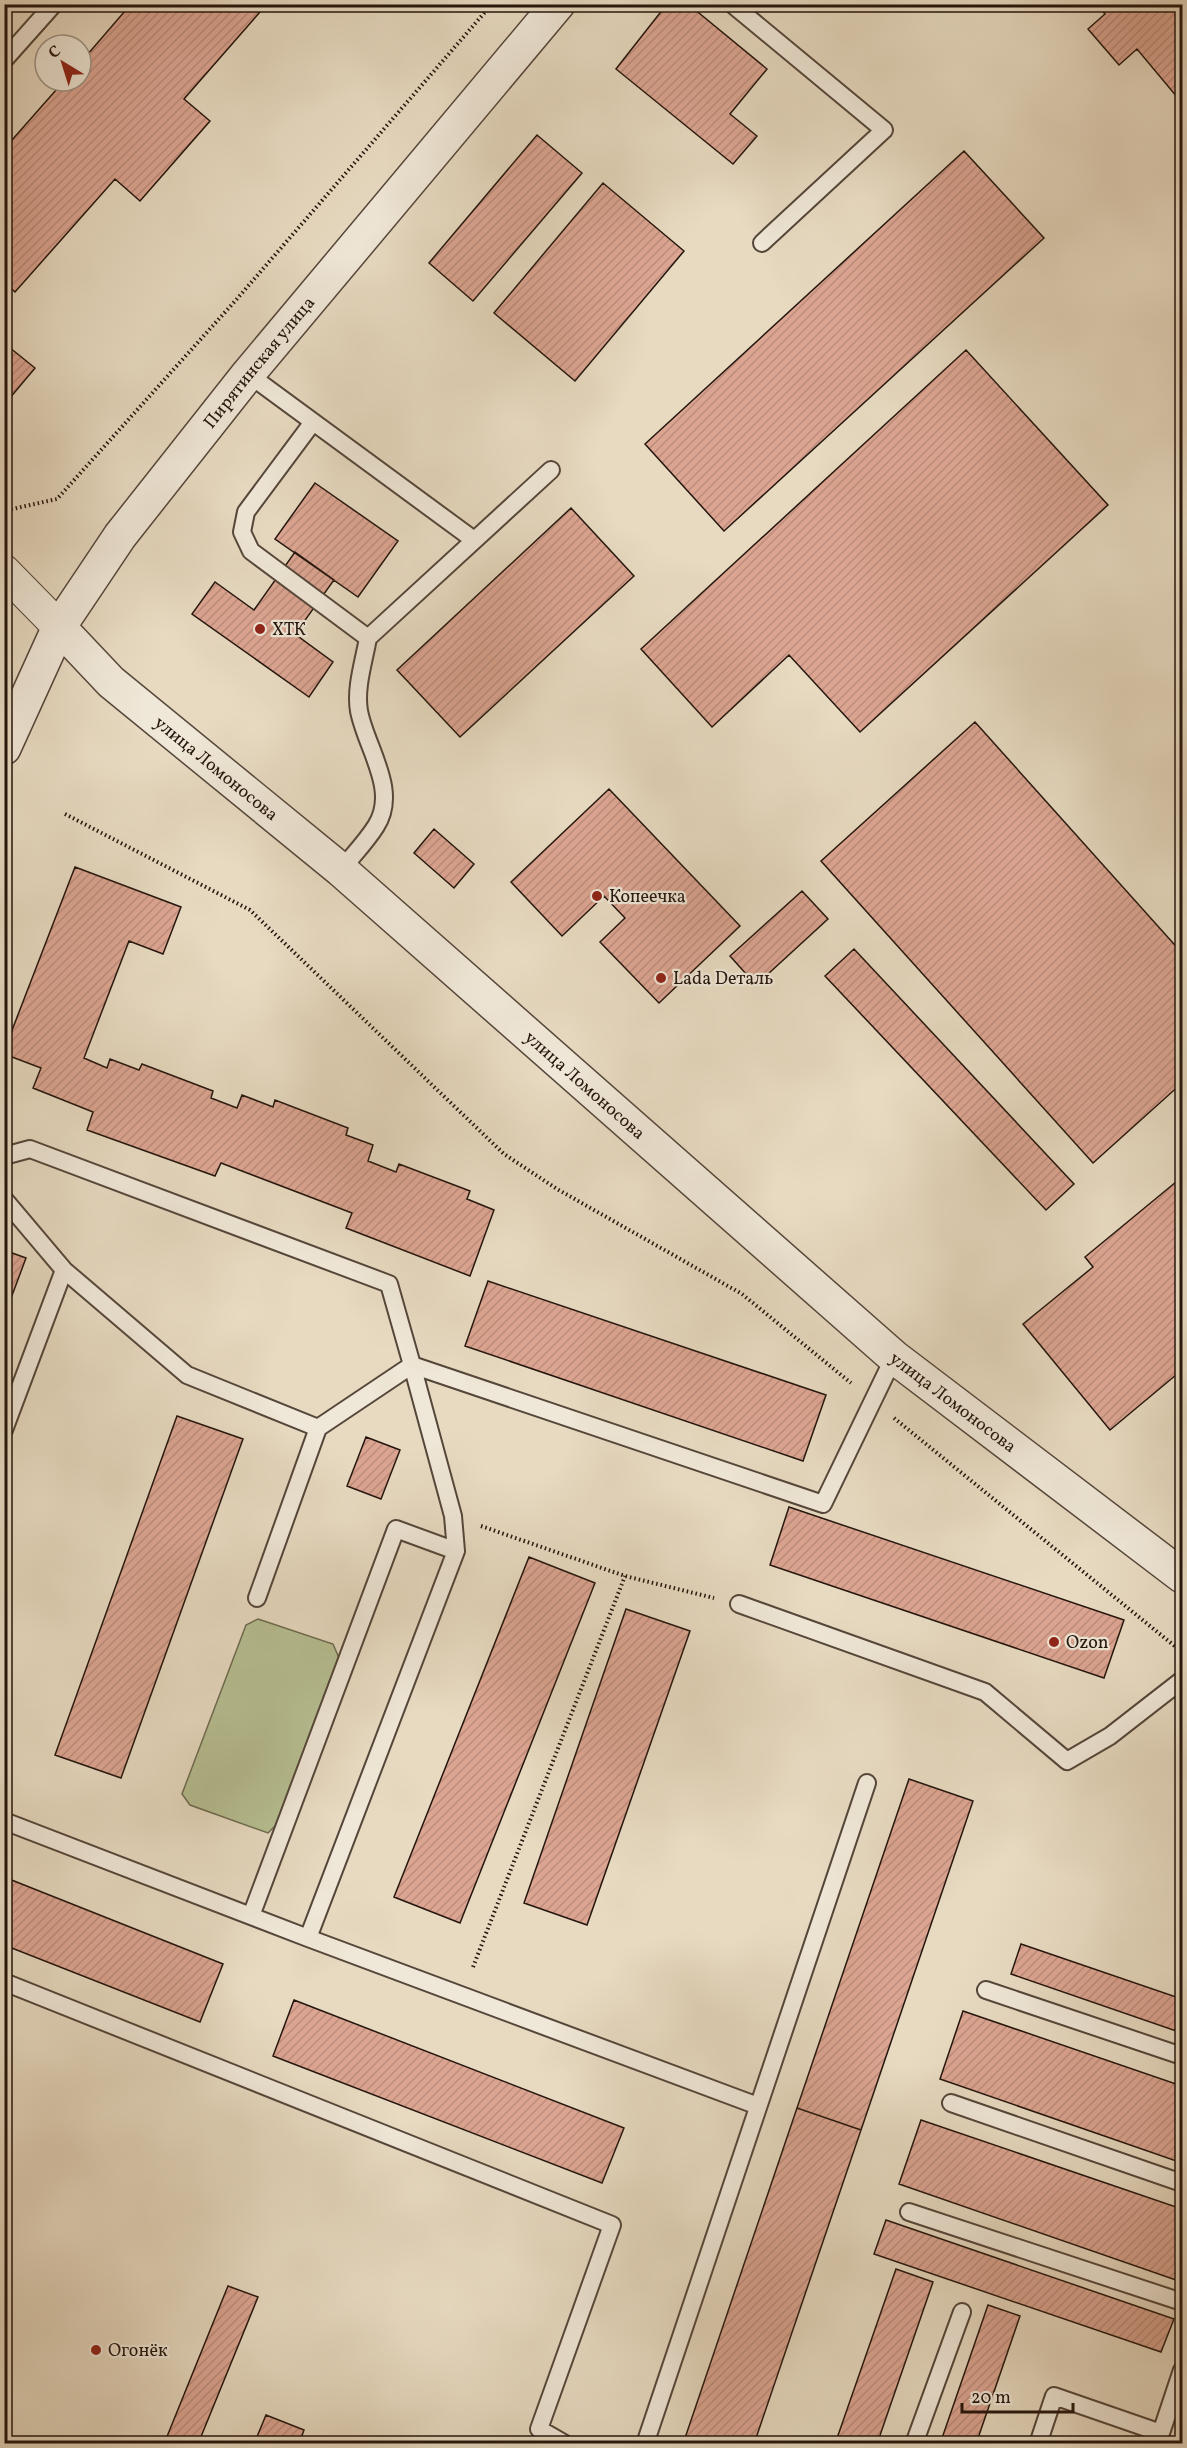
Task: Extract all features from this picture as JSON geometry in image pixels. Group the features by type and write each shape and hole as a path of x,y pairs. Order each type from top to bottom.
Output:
{"street":[{"name":"Пирятинская улица","path":"4,748 59,627 120,536 248,374 558,4"},
{"name":"улица Ломоносова","path":"4,572 120,689 341,870 894,1357 1182,1576"}],"lane":[{"path":"5,58 54,4"},
{"path":"732,4 884,130 762,243"},
{"path":"248,374 474,540"},
{"path":"313,422 246,512 242,532 251,551 368,638"},
{"path":"341,870 377,825 384,808 385,795 359,710 358,694 368,638 551,470"},
{"path":"4,1156 30,1149 389,1284 453,1516 456,1551 308,1938"},
{"path":"4,1199 64,1270 187,1375 318,1428"},
{"path":"4,1430 64,1270"},
{"path":"412,1365 823,1504 894,1357"},
{"path":"257,1598 318,1428 412,1365"},
{"path":"251,1916 396,1529 456,1551"},
{"path":"738,1604 985,1692 1067,1761 1110,1736 1182,1680"},
{"path":"645,2444 867,1783"},
{"path":"4,1821 308,1938 758,2106"},
{"path":"4,1982 612,2226 539,2429 565,2444"},
{"path":"986,1990 1182,2056"},
{"path":"951,2103 1182,2183"},
{"path":"909,2212 1182,2302"},
{"path":"914,2444 962,2312"},
{"path":"1038,2444 1054,2396 1160,2438 1182,2370"}],"path":[{"path":"4,514 8,510 57,499 236,300 492,4"},
{"path":"65,814 250,910 504,1154 557,1189 742,1294 1182,1652"},
{"path":"453,1516 625,1576 738,1604"},
{"path":"473,1967 625,1576"}],"green space":[{"path":"258,1619 333,1644 339,1658 276,1825 268,1833 190,1805 182,1794 246,1625"}],"building":[{"path":"131,4 267,4 184,99 210,121 140,201 115,179 15,292 4,282 4,149 53,93 93,93 93,48"},
{"path":"667,4 688,4 767,69 730,114 757,136 733,164 616,69"},
{"path":"1097,4 1182,4 1182,103 1137,49 1119,65 1088,29 1105,14"},
{"path":"537,135 582,173 473,301 429,263"},
{"path":"964,151 1044,238 724,531 645,444"},
{"path":"603,183 684,251 575,381 494,313"},
{"path":"4,343 35,368 4,405"},
{"path":"966,350 1108,505 860,732 789,655 712,727 641,649"},
{"path":"315,483 398,541 358,597 275,539"},
{"path":"571,508 634,576 460,737 397,670"},
{"path":"295,552 334,580 295,634 333,662 309,697 192,614 215,582 254,610"},
{"path":"975,722 1182,953 1182,1083 1093,1163 821,861"},
{"path":"609,789 740,926 659,1003 600,942 625,918 604,896 562,936 511,882"},
{"path":"434,829 474,864 454,888 414,853"},
{"path":"75,867 181,907 163,954 129,941 84,1058 107,1068 110,1059 139,1070 142,1064 213,1091 211,1098 237,1108 242,1095 273,1107 275,1100 348,1128 346,1135 373,1145 368,1161 396,1172 399,1164 470,1191 467,1199 494,1210 470,1276 346,1228 352,1213 221,1163 215,1176 87,1130 93,1112 33,1088 41,1068 4,1054 4,1051"},
{"path":"802,891 828,919 756,985 730,956"},
{"path":"854,949 1074,1184 1046,1210 825,976"},
{"path":"1182,1177 1182,1370 1110,1430 1023,1324 1093,1267 1085,1257"},
{"path":"4,1250 26,1258 4,1317"},
{"path":"488,1281 826,1395 803,1461 465,1346"},
{"path":"177,1416 243,1439 121,1778 55,1755"},
{"path":"366,1437 400,1450 381,1499 347,1486"},
{"path":"789,1507 1124,1620 1104,1678 770,1565"},
{"path":"529,1557 595,1583 460,1923 394,1897"},
{"path":"626,1609 690,1631 587,1925 524,1903"},
{"path":"909,1779 973,1801 861,2130 797,2108"},
{"path":"4,1877 223,1964 200,2022 4,1945"},
{"path":"1021,1944 1182,1999 1182,2033 1011,1974"},
{"path":"294,2000 624,2128 602,2183 273,2056"},
{"path":"963,2011 1182,2086 1182,2163 940,2079"},
{"path":"797,2108 861,2130 754,2444 683,2444"},
{"path":"921,2120 1182,2209 1182,2276 1178,2274 1176,2280 899,2184"},
{"path":"886,2220 1174,2319 1161,2352 874,2254"},
{"path":"896,2269 933,2282 877,2444 835,2444"},
{"path":"228,2286 258,2297 198,2444 164,2444"},
{"path":"988,2305 1020,2316 976,2444 940,2444"},
{"path":"266,2415 304,2430 299,2444 254,2444"}],"place":[{"name":"ХТК","path":"260,629"},
{"name":"Копеечка","path":"597,896"},
{"name":"Lada Dеталь","path":"661,978"},
{"name":"Ozon","path":"1054,1642"},
{"name":"Огонёк","path":"96,2350"}]}
